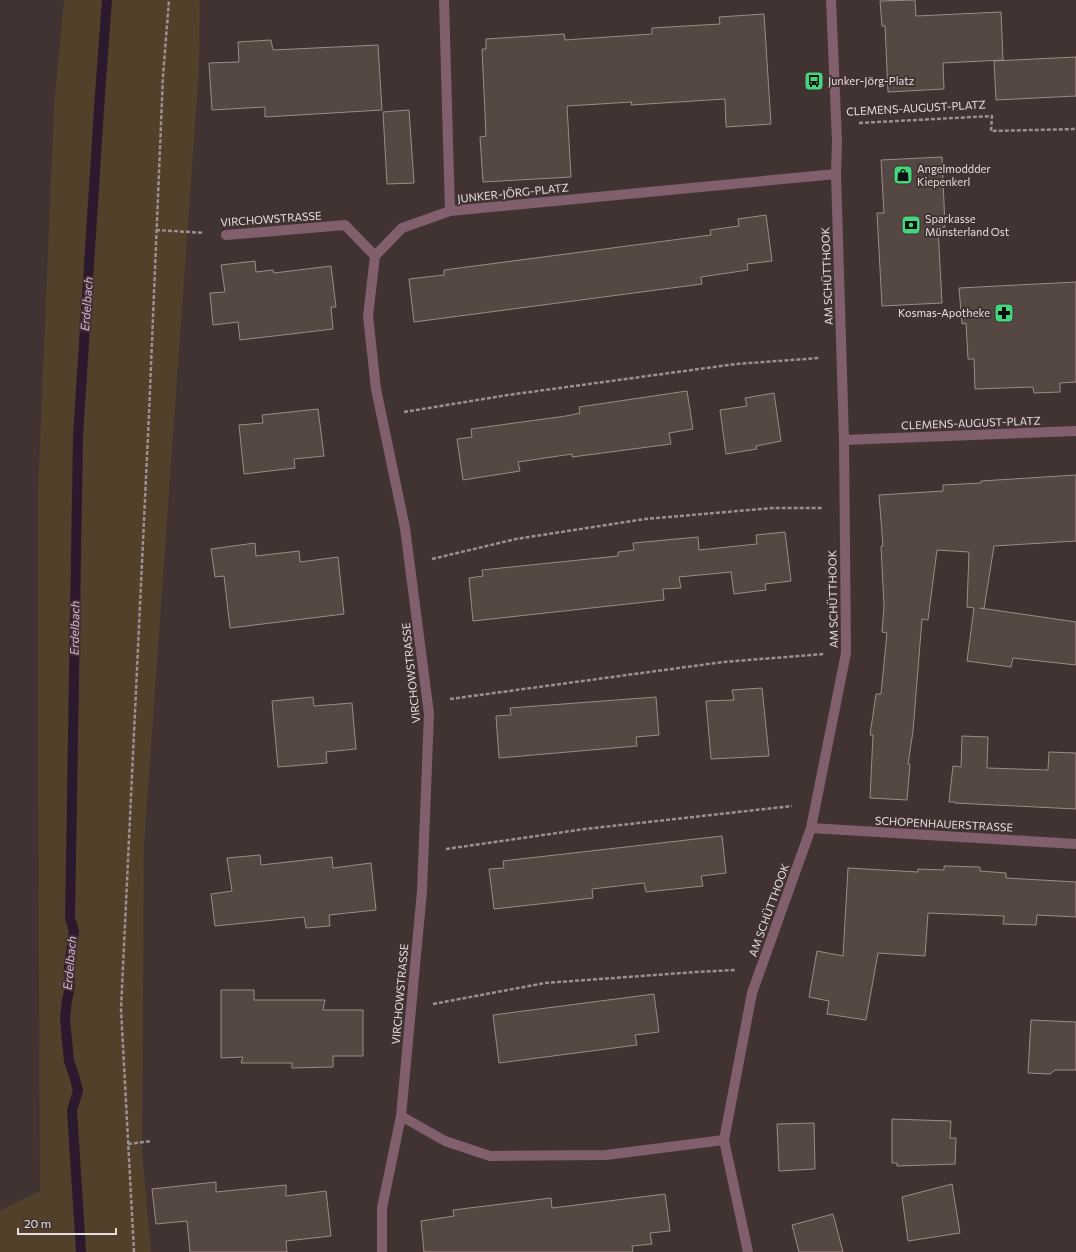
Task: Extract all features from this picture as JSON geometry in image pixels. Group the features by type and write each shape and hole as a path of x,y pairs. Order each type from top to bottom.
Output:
{"street":[{"name":"JUNKER-JÖRG-PLATZ","path":"444,0 450,211 836,174"},
{"name":"AM SCHÜTTHOOK","path":"748,1252 724,1140 752,993 811,828 846,653 844,440 836,174 837,141 831,0"},
{"path":"375,256 402,228 450,211"},
{"name":"VIRCHOWSTRASSE","path":"226,235 345,225 375,256 368,316 376,389 405,528 429,714 422,891 401,1116 382,1208 382,1252"},
{"name":"CLEMENS-AUGUST-PLATZ","path":"844,440 1076,431"},
{"name":"SCHOPENHAUERSTRASSE","path":"811,828 1076,844"},
{"path":"401,1116 445,1141 490,1156 606,1155 724,1140"}],"path":[{"path":"134,1252 121,1009 149,414 163,76 169,0"},
{"name":"CLEMENS-AUGUST-PLATZ","path":"836,125 992,116 991,131 1076,129"},
{"name":"VIRCHOWSTRASSE","path":"156,230 226,235"},
{"path":"381,416 508,395 736,364 841,357"},
{"path":"410,564 516,539 645,519 773,508 844,508"},
{"path":"428,702 723,662 846,653"},
{"path":"424,853 585,829 816,803"},
{"path":"411,1008 545,983 760,969"},
{"path":"128,1144 151,1140"}],"shaded area":[{"path":"64,0 200,0 199,68 144,845 142,1152 151,1252 0,1252 0,1211 40,1191 38,491 54,108"}],"building":[{"path":"915,0 916,16 1001,12 1003,60 943,63 944,89 888,92 885,26 882,26 880,1"},
{"path":"764,14 771,124 726,127 725,99 631,105 632,102 567,106 571,177 483,182 480,137 486,136 482,49 486,49 486,39 564,34 565,40 652,34 652,28 720,24 719,17"},
{"path":"271,40 273,50 378,45 382,110 265,117 265,107 212,110 209,63 239,62 238,42"},
{"path":"1076,57 1076,96 996,100 994,61"},
{"path":"409,110 414,183 387,184 383,112"},
{"path":"942,157 945,227 938,228 942,303 882,306 877,213 884,213 881,160"},
{"path":"766,215 772,261 747,264 748,270 701,277 702,284 414,322 409,279 444,275 444,270 711,235 710,230 739,226 738,219"},
{"path":"255,261 256,272 273,270 274,273 331,266 336,307 331,307 333,329 240,340 238,322 213,325 210,293 225,292 221,265"},
{"path":"1076,282 1076,382 1060,383 1060,392 1034,393 1033,387 975,389 974,359 968,359 966,323 962,324 959,288"},
{"path":"687,391 693,429 669,433 671,444 572,457 572,454 518,462 520,471 463,480 457,439 472,437 471,429 566,416 580,413 579,407"},
{"path":"774,393 781,441 756,446 757,449 726,454 720,410 747,406 745,398"},
{"path":"318,409 324,456 294,459 295,468 244,474 239,425 263,423 262,415"},
{"path":"1076,475 1076,541 994,546 984,609 1076,622 1076,665 1013,658 1011,667 967,661 974,608 967,607 969,552 937,550 928,620 922,619 913,731 908,764 910,764 907,800 870,798 873,735 870,735 876,694 881,694 887,633 882,632 884,606 881,546 883,546 879,495 943,491 943,485 981,483 981,481"},
{"path":"785,532 791,581 765,584 766,590 734,594 731,572 679,577 681,588 663,589 664,600 473,621 469,578 483,576 482,570 618,556 618,552 634,550 633,543 698,537 699,550 757,544 756,535"},
{"path":"255,543 256,556 299,551 300,562 338,557 344,614 230,628 224,576 215,577 211,549"},
{"path":"762,688 769,756 711,759 706,701 734,700 732,690"},
{"path":"313,697 314,706 352,703 356,749 326,752 327,763 278,767 272,701"},
{"path":"656,697 659,735 636,737 637,746 499,758 496,716 511,715 510,708"},
{"path":"962,736 988,737 987,768 1048,770 1049,752 1076,753 1076,809 949,802 953,766 961,767"},
{"path":"722,836 726,873 701,876 703,886 646,892 644,883 592,889 593,898 494,909 489,869 504,868 503,861"},
{"path":"260,855 261,865 332,857 333,868 371,863 376,910 329,915 330,926 306,928 304,917 215,926 211,894 232,891 227,858"},
{"path":"944,866 980,867 980,871 1006,873 1006,878 1076,882 1076,917 1037,915 1036,925 1003,924 1004,916 928,913 925,956 878,953 866,1020 827,1014 829,1001 809,997 817,951 843,956 848,868 918,872 918,869 944,870"},
{"path":"221,990 254,990 254,1000 325,1000 323,1010 363,1010 363,1056 333,1056 333,1067 292,1068 292,1063 241,1063 243,1057 221,1058"},
{"path":"654,994 659,1032 635,1035 637,1045 499,1063 493,1015"},
{"path":"1031,1020 1076,1022 1076,1070 1055,1070 1050,1074 1028,1073"},
{"path":"892,1119 951,1121 950,1138 956,1138 955,1164 897,1166 897,1163 892,1163"},
{"path":"814,1123 815,1169 779,1171 777,1124"},
{"path":"216,1182 216,1192 286,1185 286,1196 326,1191 331,1236 286,1241 287,1252 190,1252 187,1221 156,1224 152,1189"},
{"path":"952,1184 960,1233 908,1241 902,1197"},
{"path":"665,1194 670,1231 650,1233 652,1244 632,1246 633,1252 424,1252 421,1221 454,1216 453,1210 551,1198 552,1208"},
{"path":"833,1214 843,1252 799,1252 792,1225"}],"waterway":[{"name":"Erdelbach","path":"81,1252 72,1110 78,1091 69,1061 65,1019 70,987 69,966 74,931 70,918 78,436 107,0"}],"place":[{"name":"Junker-Jörg-Platz","path":"814,81"},
{"name":"Angelmoddder Kiepenkerl","path":"903,175"},
{"name":"Sparkasse Münsterland Ost","path":"911,225"},
{"name":"Kosmas-Apotheke","path":"1004,313"}]}
